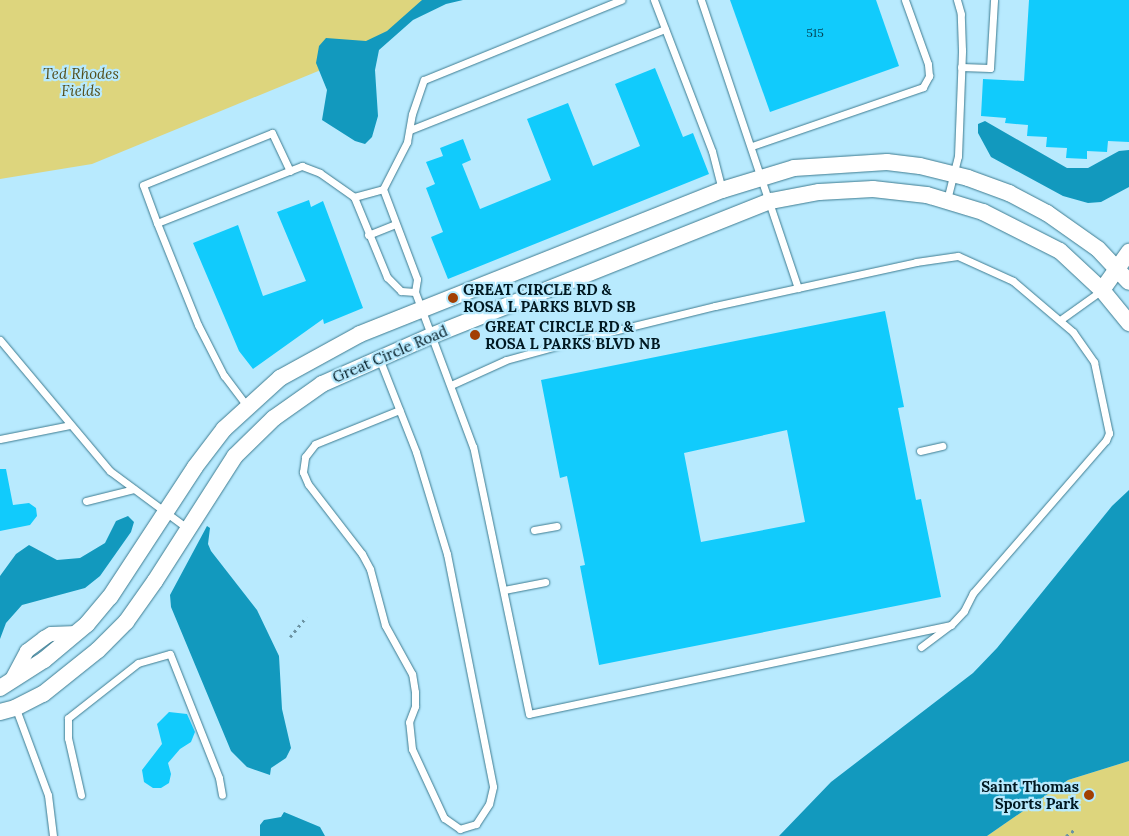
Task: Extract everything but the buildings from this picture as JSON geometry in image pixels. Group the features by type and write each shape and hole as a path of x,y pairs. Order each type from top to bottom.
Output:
{"street":[{"name":"Great Circle Road","path":"6,684 77,633 110,597 196,466 247,406 280,378 360,334 422,311 722,190 794,168 887,162 953,175 1009,193 1047,213 1098,249 1129,282"},
{"name":"Great Circle Road","path":"8,710 43,694 84,664 126,622 235,456 274,418 322,384 431,336 771,201 819,192 873,189 902,191 946,200 983,212 1045,241 1076,264 1102,290 1129,323"},
{"path":"1102,290 1129,252"}],"lane":[{"path":"621,0 424,80 412,114 410,130 383,189 417,279 415,292 473,448 529,714 951,625"},
{"path":"654,0 712,151 722,190"},
{"path":"701,0 771,201 798,288"},
{"path":"752,146 924,87 929,76 928,64 905,0"},
{"path":"946,200 958,156 961,14 957,0"},
{"path":"961,67 990,68 994,0"},
{"path":"410,130 665,29"},
{"path":"247,406 231,387 198,325 143,185 272,133 290,171"},
{"path":"157,223 302,166 320,173 354,197 368,235 387,277 401,291 415,292"},
{"path":"354,197 383,189"},
{"path":"368,235 395,224"},
{"path":"450,385 506,360 584,338 798,288 958,256 1013,281 1060,320 1094,362 1109,433 1106,440 973,593 964,612 951,625 921,646"},
{"path":"1060,320 1102,290"},
{"path":"0,340 110,471 187,528"},
{"path":"379,358 416,452 447,554 494,787 489,804 476,824 460,829 444,818 412,748 409,722 415,706 412,674 385,625 370,569 362,554 308,484 303,472 304,457 315,444 399,410"},
{"path":"0,439 70,425"},
{"path":"920,450 942,446"},
{"path":"86,501 134,489"},
{"path":"534,530 557,526"},
{"path":"504,590 545,582"},
{"path":"81,795 68,738 68,718 138,663 170,654 219,778 222,795"},
{"path":"8,710 48,794 53,836"}],"path":[{"path":"290,637 306,617"},
{"path":"1066,836 1074,830"}],"green space":[{"name":"Ted Rhodes Fields","path":"0,0 437,0 362,53 92,164 0,179"},
{"name":"Saint Thomas Sports Park","path":"1129,761 1129,836 987,836 1068,780"}],"water":[{"path":"422,0 463,0 446,4 413,20 379,50 375,70 378,116 372,137 365,144 355,141 322,120 327,90 316,63 319,46 326,38 366,41 387,31"},
{"path":"985,121 1067,168 1088,168 1119,151 1129,150 1129,187 1101,202 1088,203 1063,196 991,157 978,133 978,124"},
{"path":"1129,490 1129,761 1068,780 987,836 779,836 831,782 973,673 997,648 1112,506"},
{"path":"128,516 134,522 131,532 100,576 85,588 22,605 6,623 0,639 0,576 16,554 29,545 57,560 80,558 105,543 116,521"},
{"path":"207,526 210,528 208,544 211,551 257,610 279,656 282,709 291,748 286,758 271,768 270,775 247,767 231,751 171,607 170,595"},
{"path":"284,812 320,827 325,836 260,836 260,825 264,820 281,817"}],"place":[{"name":"GREAT CIRCLE RD & ROSA L PARKS BLVD SB","path":"453,298"},
{"name":"GREAT CIRCLE RD & ROSA L PARKS BLVD NB","path":"475,335"},
{"name":"Saint Thomas Sports Park","path":"1089,795"}]}
